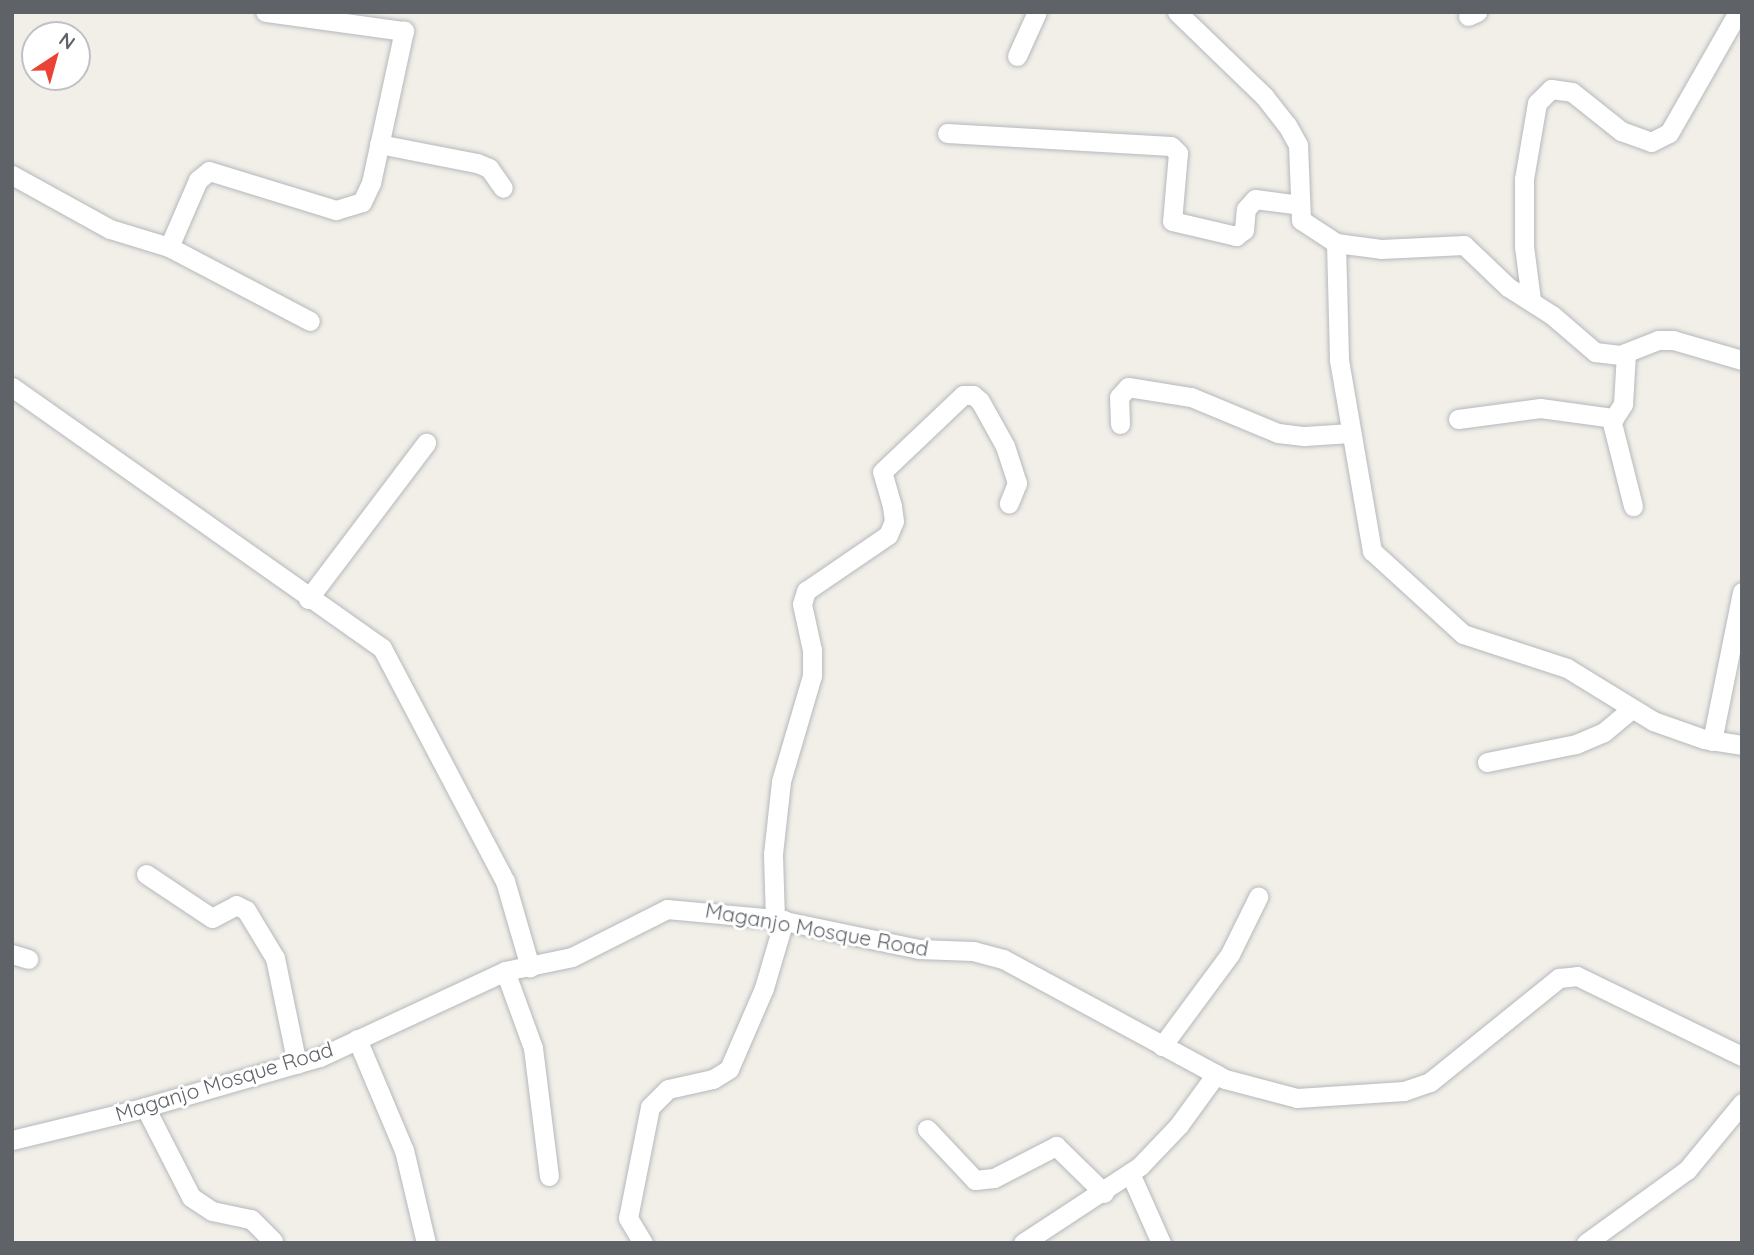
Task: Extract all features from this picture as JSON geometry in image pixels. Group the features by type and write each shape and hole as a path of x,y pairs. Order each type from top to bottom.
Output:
{"street":[{"path":"169,247 203,173 209,171 337,210 362,202 379,144 404,31 265,12"},
{"path":"1017,56 1037,12"},
{"path":"1177,12 1264,96 1287,125 1298,145 1300,205 1306,226 1336,243 1381,249 1464,245 1508,288 1531,300 1595,352 1626,353 1658,340 1672,340 1742,360"},
{"path":"1531,300 1524,246 1524,179 1537,103 1551,89 1572,92 1621,131 1651,142 1669,133 1733,13"},
{"path":"947,133 1171,146 1178,153 1172,221 1236,236 1244,230 1246,209 1255,198 1300,205"},
{"path":"379,144 477,163 489,168 503,188"},
{"path":"12,175 110,229 169,247 310,321"},
{"path":"1336,243 1339,360 1367,539 1382,562 1463,634 1567,668 1653,722 1712,741 1742,745"},
{"path":"1611,419 1623,404 1626,353"},
{"path":"12,387 155,484 308,598 382,648 393,664 505,881 530,967"},
{"path":"1120,424 1119,397 1128,387 1191,397 1278,433 1304,436 1351,433"},
{"path":"643,1243 628,1218 650,1107 668,1089 713,1079 729,1069 764,988 780,920 773,854 781,781 812,676 812,650 802,604 806,591 888,535 892,506 882,472 963,395 973,395 980,401 1005,446 1017,483 1009,503"},
{"path":"1458,419 1539,408 1611,419"},
{"path":"1611,419 1633,506"},
{"path":"308,598 426,443"},
{"path":"1712,741 1742,592"},
{"path":"1487,762 1576,744 1604,732 1631,709"},
{"path":"146,874 212,918 236,905 246,910 275,958 297,1064"},
{"path":"1162,1046 1230,954 1258,897"},
{"name":"Maganjo Mosque Road","path":"12,1140 145,1107 297,1064 505,971 572,957 667,909 780,920 919,949 973,951 1003,959 1216,1074 1297,1098 1404,1091 1430,1082 1559,978 1577,976 1742,1056"},
{"path":"505,971 533,1048 549,1176"},
{"path":"357,1039 404,1150 426,1243"},
{"path":"1023,1243 1130,1174 1180,1125 1216,1074"},
{"path":"1586,1243 1687,1170 1742,1103"},
{"path":"145,1107 191,1197 212,1211 251,1219 273,1241"},
{"path":"927,1129 975,1180 994,1178 1056,1146 1104,1193"},
{"path":"1130,1174 1161,1243"}]}
